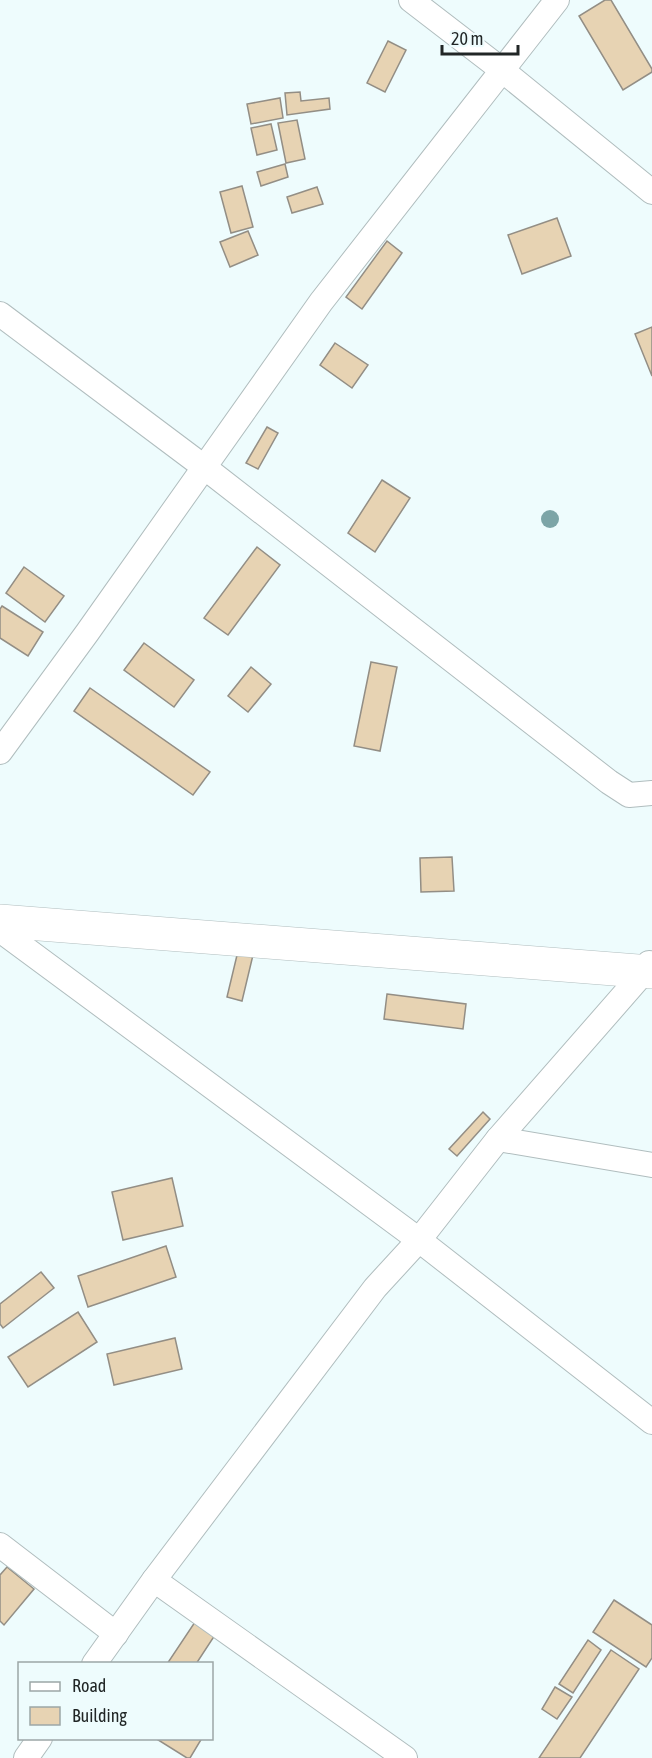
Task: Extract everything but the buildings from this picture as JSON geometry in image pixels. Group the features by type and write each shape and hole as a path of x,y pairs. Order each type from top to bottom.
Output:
{"main road":[{"path":"0,921 649,967"}],"street":[{"path":"411,0 652,192"},
{"path":"0,752 321,302 557,0"},
{"path":"0,314 204,467 609,782 629,795 652,793"},
{"path":"0,930 419,1240 652,1422"},
{"path":"95,1662 154,1580 375,1288 419,1240 498,1139 649,967"},
{"path":"498,1139 652,1165"},
{"path":"0,1545 116,1634"},
{"path":"154,1580 405,1758"}]}
